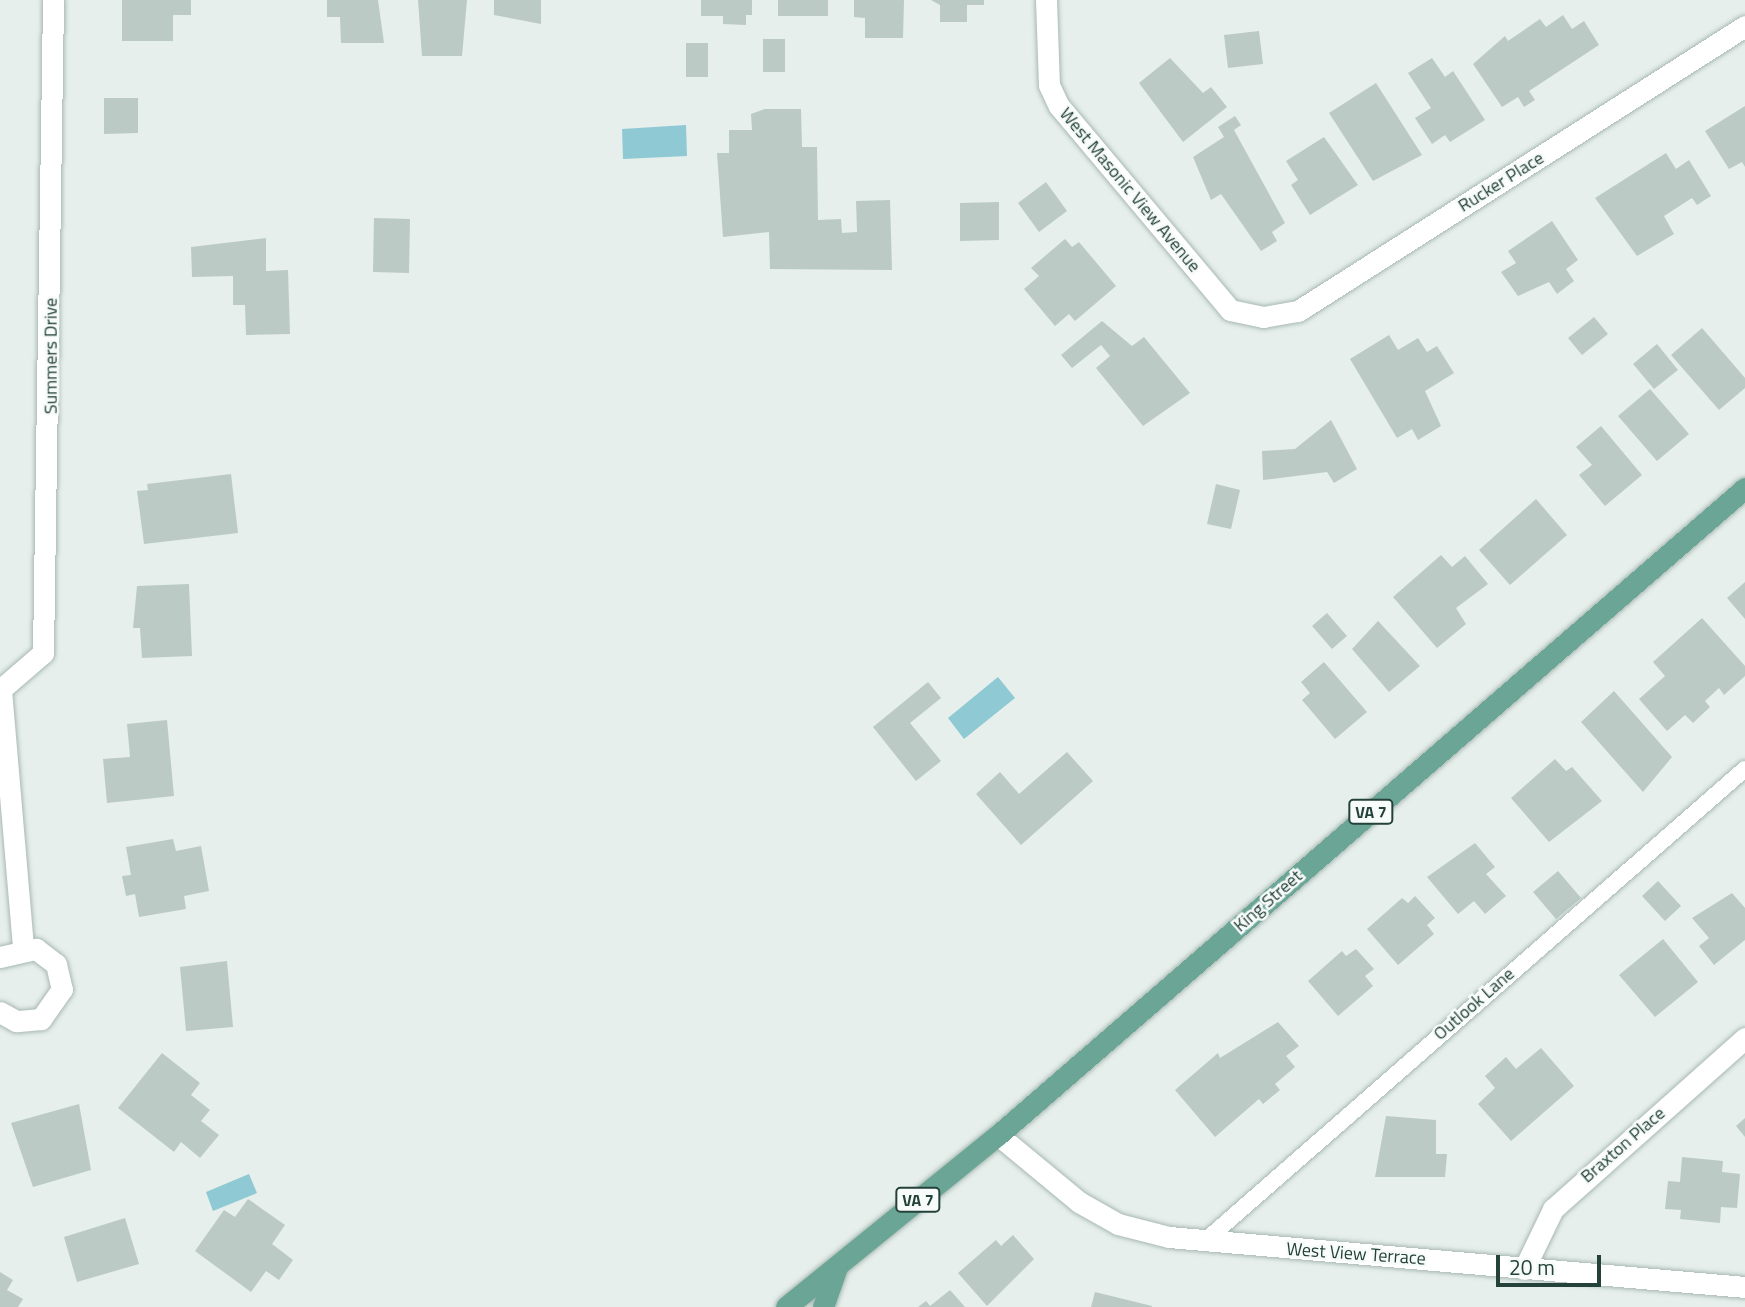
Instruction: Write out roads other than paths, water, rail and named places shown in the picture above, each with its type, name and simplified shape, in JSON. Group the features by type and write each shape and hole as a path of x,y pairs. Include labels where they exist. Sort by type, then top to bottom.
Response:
{"main road":[{"name":"King Street","path":"786,1307 998,1135 1745,488"},
{"path":"823,1307 838,1265"}],"street":[{"name":"Summers Drive","path":"1,690 44,653 53,0"},
{"name":"West Masonic View Avenue","path":"1046,0 1049,85 1059,106 1230,310 1250,316"},
{"name":"Rucker Place","path":"1250,316 1298,311 1745,26"},
{"path":"1,690 23,947"},
{"path":"0,957 23,947"},
{"path":"0,1012 28,1022 59,1001 56,964 23,947"},
{"name":"Braxton Place","path":"1524,1269 1553,1209 1745,1038"},
{"name":"West View Terrace","path":"998,1135 1079,1202 1118,1224 1205,1241 1745,1287"}],"lane":[{"name":"Outlook Lane","path":"1205,1241 1745,769"}],"water":[{"path":"686,125 687,156 623,159 622,129"},
{"path":"998,677 1015,698 964,739 948,718"},
{"path":"249,1174 257,1193 213,1211 206,1192"}]}
